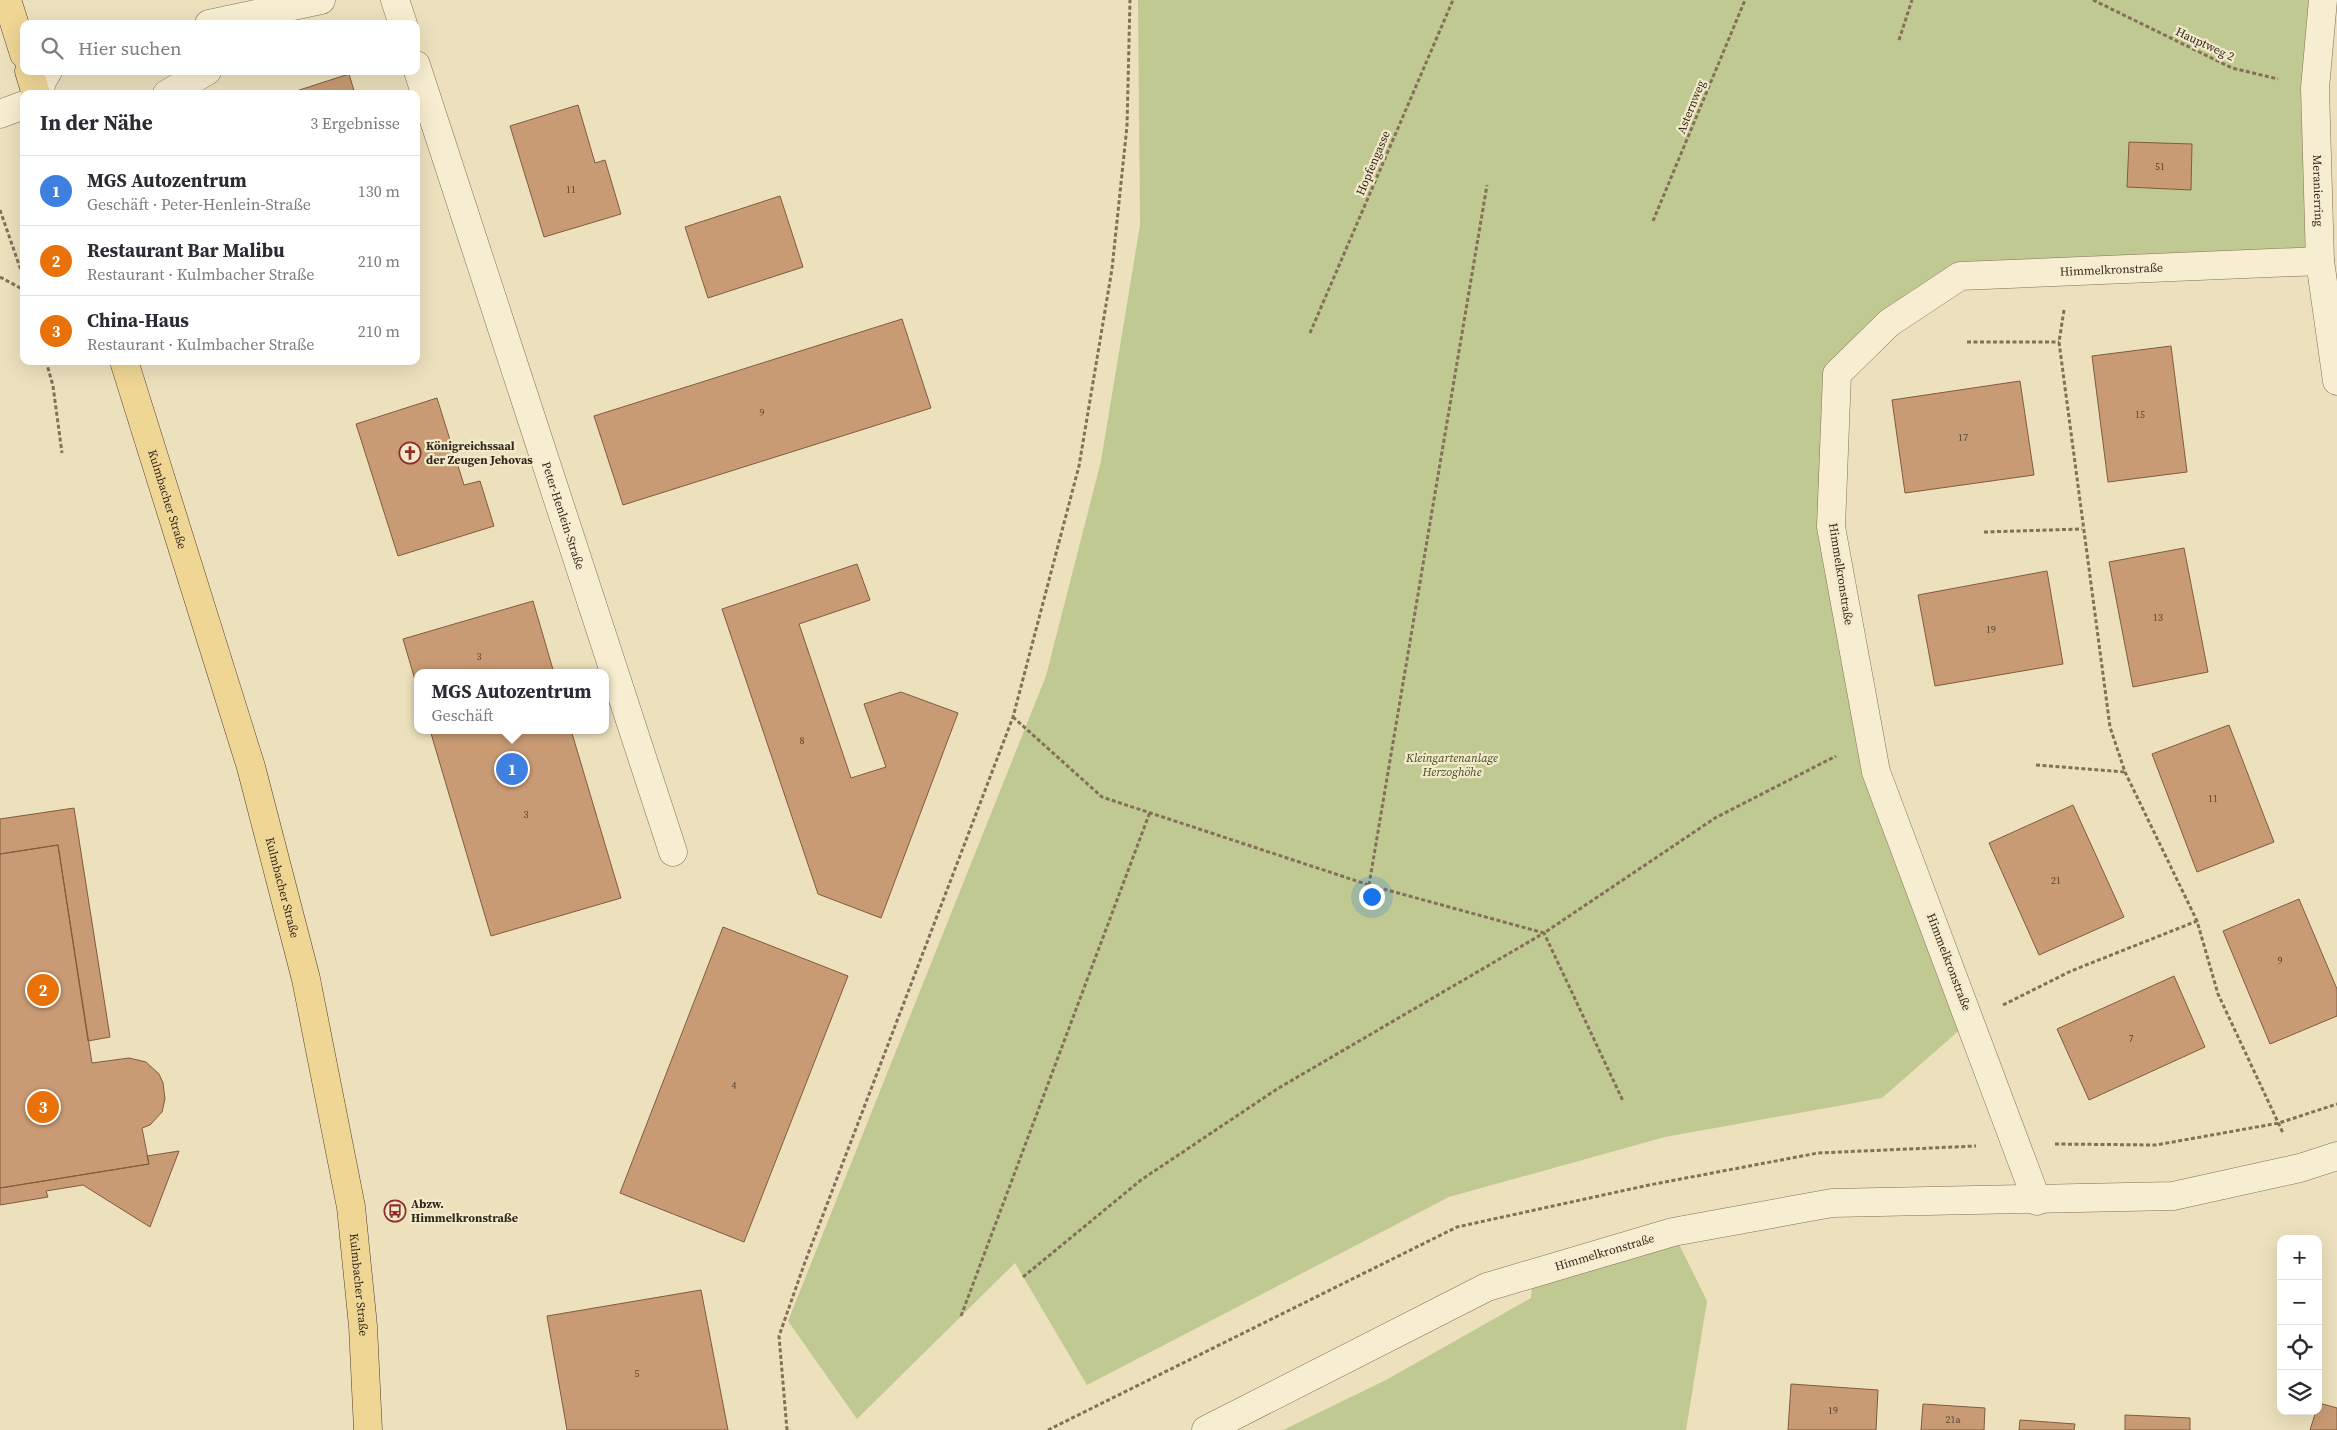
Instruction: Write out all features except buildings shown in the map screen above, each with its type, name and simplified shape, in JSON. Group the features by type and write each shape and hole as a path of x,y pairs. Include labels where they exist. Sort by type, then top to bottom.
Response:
{"main road":[{"path":"7,0 20,41"},
{"path":"31,75 36,90"},
{"name":"Kulmbacher Straße","path":"125,365 251,767 306,979 351,1207 362,1326 368,1430"}],"street":[{"path":"395,0 402,20"},
{"name":"Meranierring","path":"2323,0 2315,88 2320,261 2337,381"},
{"path":"228,20 319,1"},
{"path":"287,20 319,1"},
{"path":"39,90 46,75"},
{"name":"Peter-Henlein-Straße","path":"419,75 673,852"},
{"path":"176,90 194,81"},
{"path":"0,114 20,106"},
{"name":"Himmelkronstraße","path":"2037,1201 1971,1020 1876,772 1831,526 1837,374 1889,323 1960,276 2320,261"},
{"name":"Himmelkronstraße","path":"1206,1430 1487,1287 1672,1232 1832,1203 2037,1201 2173,1196 2300,1168 2337,1156"}],"path":[{"path":"786,1430 779,1336 805,1262 1013,717 1079,466 1112,269 1127,126 1130,0"},
{"name":"Hopfengasse","path":"1310,333 1452,0"},
{"name":"Asternweg","path":"1653,221 1744,0"},
{"path":"1899,40 1912,0"},
{"name":"Hauptweg 2","path":"2093,0 2232,68 2315,88"},
{"path":"1369,885 1487,185"},
{"path":"0,210 20,268"},
{"path":"2070,272 2059,342 2082,529 2110,728 2125,772 2197,921 2218,994 2300,1168"},
{"path":"0,277 20,288"},
{"path":"1967,342 2059,342"},
{"path":"47,365 53,386 62,452"},
{"path":"1984,532 2082,529"},
{"path":"1013,717 1102,797 1369,885 1544,933 1623,1101"},
{"path":"1023,1277 1141,1180 1277,1089 1544,933 1715,818 1869,738"},
{"path":"2036,765 2125,772"},
{"path":"962,1316 1150,812"},
{"path":"1971,1020 2071,971 2197,921"}],"green space":[{"name":"Kleingartenanlage Herzoghöhe","path":"1138,0 2323,0 2320,261 1960,276 1837,374 1831,527 1869,738 1971,1020 1882,1098 1665,1137 1449,1197 1087,1385 1015,1263 857,1419 788,1321 1046,676 1101,461 1140,225"},
{"path":"1673,1232 1707,1301 1686,1430 1283,1430 1386,1380 1531,1298 1533,1274"}],"place":[{"name":"Königreichssaal der Zeugen Jehovas","path":"410,453"},
{"name":"MGS Autozentrum","path":"512,769"},
{"name":"Restaurant Bar Malibu","path":"43,990"},
{"name":"China-Haus","path":"43,1107"},
{"name":"Abzw. Himmelkronstraße","path":"395,1211"}]}
